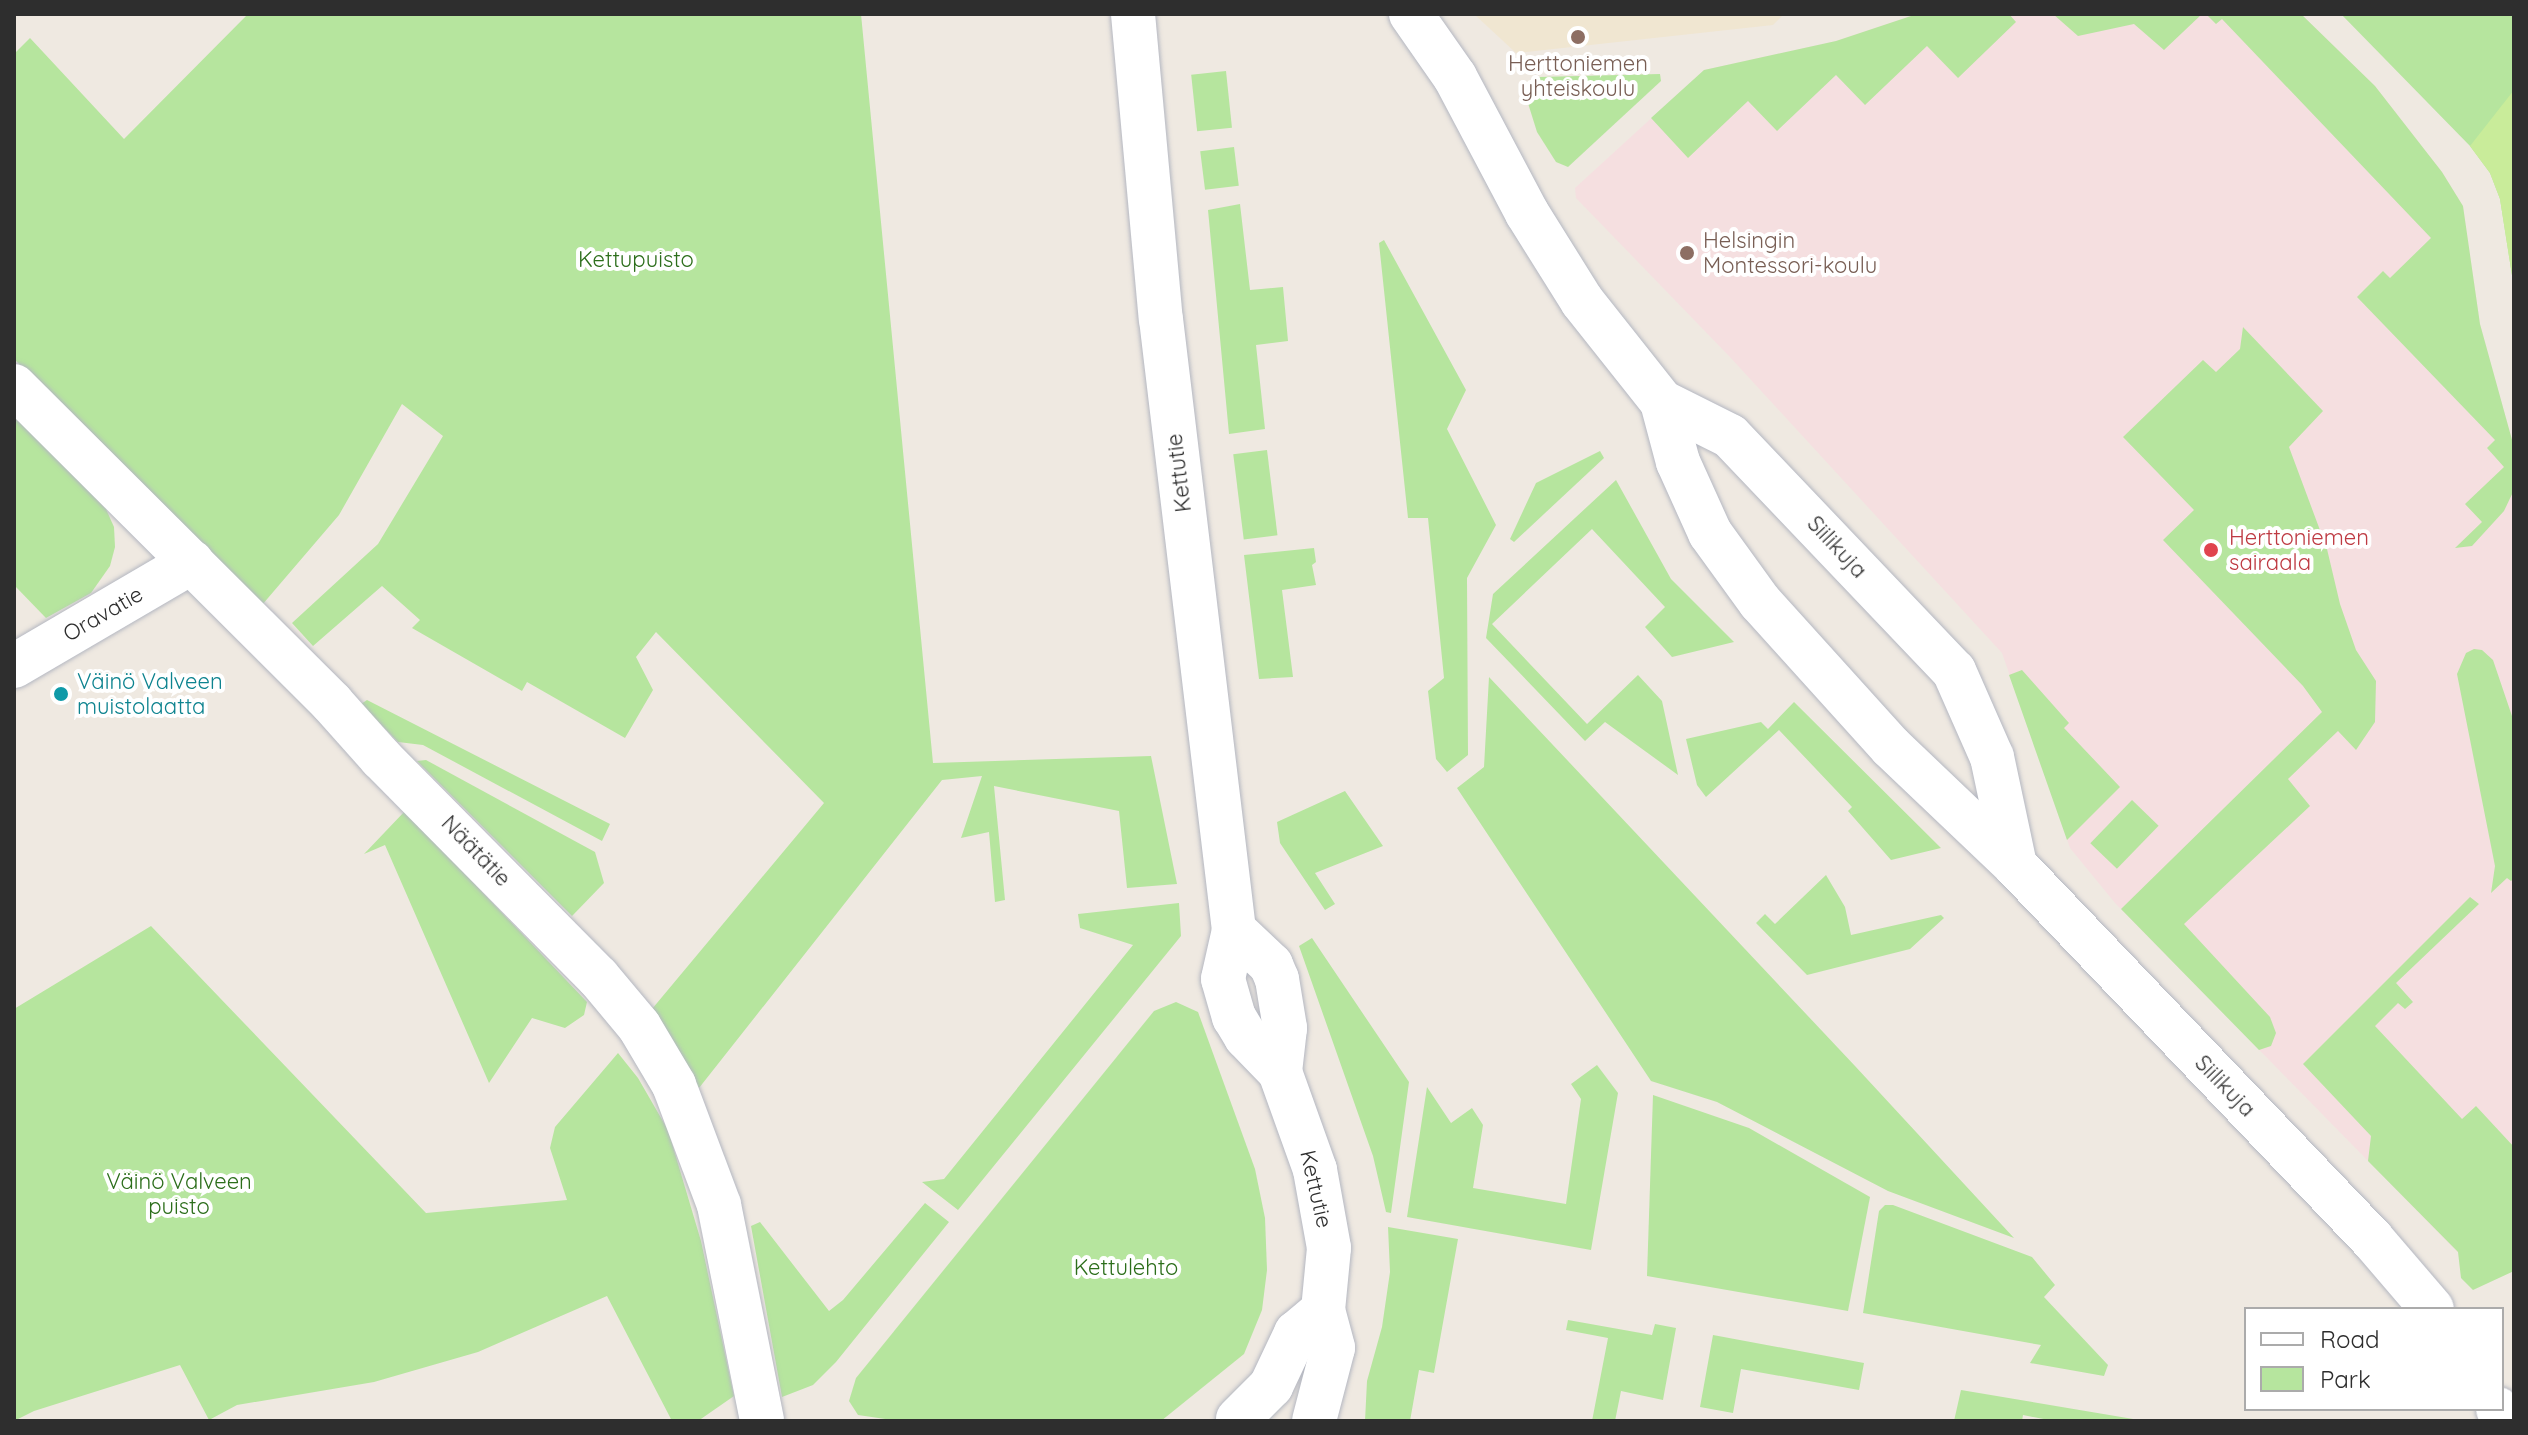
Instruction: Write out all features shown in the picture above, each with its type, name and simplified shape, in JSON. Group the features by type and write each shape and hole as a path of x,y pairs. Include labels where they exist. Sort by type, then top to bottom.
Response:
{"street":[{"name":"Kettutie","path":"1133,14 1161,319 1234,930 1223,979 1234,1017 1246,1037 1280,1072 1318,1186 1329,1248 1323,1310 1333,1348 1314,1421"},
{"name":"Siilikuja","path":"1411,14 1455,77 1527,213 1582,301 1662,402 1678,462 1710,533 1760,602 1891,747 2015,865 2372,1239 2430,1307"},
{"name":"Näätätie","path":"14,386 192,562 598,977 639,1026 674,1085 719,1205 762,1421"},
{"name":"Siilikuja","path":"1662,402 1730,436 1954,671 1992,757 2015,865"},
{"name":"Oravatie","path":"14,666 192,562"},
{"path":"1249,1420 1271,1386 1296,1333 1323,1310"}],"shaded area":[{"name":"Herttoniemen yhteiskoulu","path":"1474,14 1784,14 1773,25 1516,53"},
{"name":"Herttoniemen sairaala","path":"1917,14 2301,14 2375,86 2442,172 2463,206 2480,324 2514,447 2514,1247 2482,1277 2115,903 2070,848 2002,653 1729,356 1576,198 1575,188 1704,70 1836,41"}],"green space":[{"name":"Kettupuisto","path":"248,14 861,14 933,763 1151,756 1177,884 1127,888 1119,811 994,786 1005,900 995,902 989,832 961,838 982,776 942,780 699,1088 647,1015 824,803 656,632 636,657 653,690 625,738 527,682 522,691 412,628 420,620 382,586 313,646 292,623 378,544 443,436 402,404 339,515 262,605 14,359 14,54 30,38 124,139"},
{"path":"1917,14 2009,14 2016,22 1958,78 1927,46 1865,105 1836,75 1777,131 1748,101 1688,158 1651,118 1704,70 1836,41"},
{"path":"2053,14 2202,14 2164,50 2134,24 2078,36"},
{"path":"2206,14 2301,14 2375,86 2442,172 2463,206 2480,324 2514,447 2514,490 2504,511 2472,546 2455,548 2482,522 2465,504 2504,467 2487,448 2495,440 2357,297 2383,271 2390,278 2431,238 2222,19 2216,24"},
{"path":"2341,14 2514,14 2514,288 2500,199 2490,173 2470,146"},
{"path":"1226,71 1232,128 1197,131 1191,75"},
{"path":"1660,74 1661,81 1568,167 1556,162 1537,132 1522,84 1539,77"},
{"path":"2514,90 2514,288 2500,199 2490,173 2470,146"},
{"path":"1234,147 1239,186 1205,190 1200,151"},
{"path":"1240,204 1250,290 1283,287 1288,341 1256,345 1265,429 1229,434 1208,210"},
{"path":"1384,240 1466,390 1447,429 1496,525 1467,578 1468,755 1447,772 1436,759 1428,691 1444,678 1428,518 1408,518 1379,243"},
{"path":"2243,327 2323,411 2289,447 2327,549 2340,604 2356,650 2376,681 2375,722 2356,750 2338,731 2288,779 2310,806 2184,924 2270,1017 2276,1033 2271,1046 2259,1050 2121,909 2322,712 2303,686 2163,540 2194,510 2123,437 2203,360 2216,372 2240,349"},
{"path":"14,415 106,509 114,527 115,547 110,566 91,593 46,618 14,585"},
{"path":"1267,450 1277,535 1244,540 1233,454"},
{"path":"1600,451 1604,458 1514,542 1510,539 1536,483"},
{"path":"1616,480 1671,579 1734,642 1672,657 1645,627 1665,607 1592,529 1492,624 1587,724 1638,675 1662,701 1678,775 1605,722 1585,741 1486,638 1493,594"},
{"path":"1314,548 1316,562 1312,565 1316,585 1282,590 1293,677 1259,679 1244,555"},
{"path":"2474,649 2482,650 2493,660 2514,722 2514,878 2511,881 2507,878 2491,893 2495,866 2457,674 2466,653"},
{"path":"2022,670 2069,723 2064,728 2120,787 2067,840 2009,675"},
{"path":"1489,677 2014,1238 1888,1191 1717,1102 1651,1081 1457,788 1484,767"},
{"path":"367,700 610,824 602,841 423,745 398,742 361,704"},
{"path":"1794,702 1941,848 1891,860 1848,811 1852,807 1779,730 1706,797 1697,785 1686,739 1761,722 1768,729"},
{"path":"426,760 595,852 604,883 572,916 417,761"},
{"path":"1345,791 1383,846 1315,873 1335,904 1325,910 1280,843 1277,822"},
{"path":"2132,800 2159,826 2117,869 2090,843"},
{"path":"405,811 587,1002 584,1015 565,1028 532,1018 489,1083 385,845 364,854"},
{"path":"1826,875 1845,907 1851,935 1941,915 1944,918 1910,949 1807,975 1756,923 1765,914 1775,924"},
{"path":"2470,897 2479,904 2396,983 2413,1002 2405,1009 2398,1003 2375,1026 2462,1119 2476,1106 2514,1147 2514,1271 2473,1290 2461,1278 2458,1252 2368,1161 2371,1136 2303,1064"},
{"path":"1179,903 1181,936 958,1210 922,1182 944,1179 1133,945 1080,928 1078,914"},
{"name":"Väinö Valveen puisto","path":"151,926 426,1213 567,1200 550,1148 555,1127 618,1053 638,1078 668,1130 701,1241 734,1396 698,1421 672,1421 607,1296 478,1352 374,1382 237,1405 209,1420 180,1365 34,1411 14,1421 14,1009"},
{"path":"1312,938 1409,1082 1391,1213 1386,1212 1373,1156 1299,946"},
{"name":"Kettulehto","path":"1176,1002 1198,1012 1255,1169 1265,1218 1267,1270 1262,1310 1244,1354 1161,1421 899,1421 858,1415 849,1401 856,1378 1154,1011"},
{"path":"1597,1065 1618,1093 1591,1250 1407,1217 1427,1087 1451,1123 1472,1108 1483,1125 1473,1188 1566,1204 1581,1099 1571,1084"},
{"path":"1653,1095 1749,1128 1870,1197 1848,1311 1647,1276"},
{"path":"925,1203 949,1222 836,1362 813,1385 782,1397 751,1226 760,1222 829,1311 843,1300"},
{"path":"1885,1205 1893,1205 2032,1257 2055,1285 2044,1297 2108,1365 2104,1376 2030,1363 2041,1345 1863,1313 1879,1211"},
{"path":"1388,1227 1458,1239 1434,1373 1419,1370 1410,1421 1365,1421 1367,1381 1382,1327 1390,1272"},
{"path":"1568,1320 1652,1335 1655,1324 1676,1328 1663,1400 1621,1391 1615,1421 1592,1421 1608,1338 1566,1330"},
{"path":"1713,1335 1864,1363 1859,1390 1741,1369 1733,1413 1700,1407"},
{"path":"1961,1390 2145,1421 2054,1421 2023,1415 2022,1421 1954,1421"}],"place":[{"name":"Herttoniemen yhteiskoulu","path":"1578,37"},
{"name":"Helsingin Montessori-koulu","path":"1687,253"},
{"name":"Herttoniemen sairaala","path":"2211,550"},
{"name":"Väinö Valveen muistolaatta","path":"61,694"}]}
